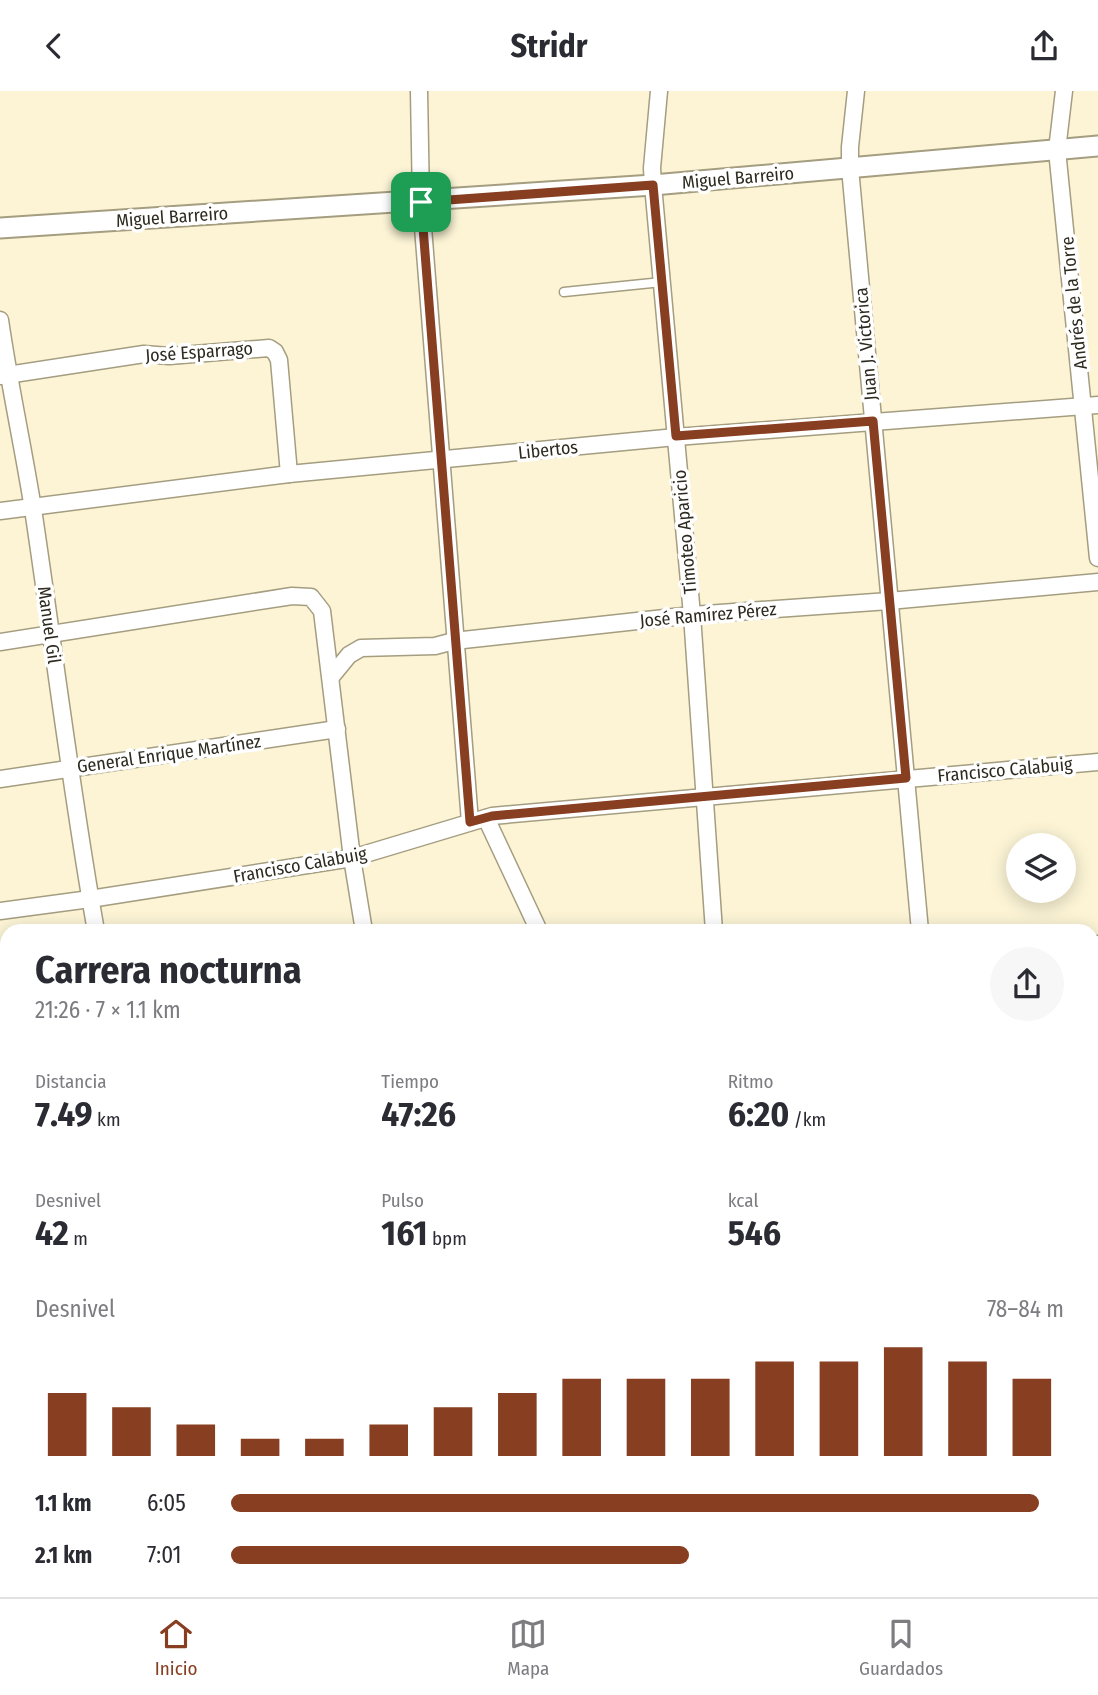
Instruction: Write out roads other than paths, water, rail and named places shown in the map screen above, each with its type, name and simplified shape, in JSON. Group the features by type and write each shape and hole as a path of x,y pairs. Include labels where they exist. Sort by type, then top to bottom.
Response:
{"street":[{"path":"419,91 421,202 454,641 477,820 536,924"},
{"name":"Timoteo Aparicio","path":"659,91 653,185 692,615 713,924"},
{"name":"Juan J. Victorica","path":"856,91 850,168 919,924"},
{"name":"Andrés de la Torre","path":"1064,91 1057,150 1091,406 1098,558"},
{"name":"Miguel Barreiro","path":"0,228 653,185 1098,146"},
{"name":"Manuel Gil","path":"0,320 4,375 32,506 69,769 95,924"},
{"name":"José Esparrago","path":"4,375 144,354 169,356 269,348 279,360 289,474"},
{"name":"Libertos","path":"0,511 289,474 676,436 1091,406"},
{"name":"José Ramírez Pérez","path":"331,677 349,655 361,648 435,646 454,641 692,615 1098,582"},
{"path":"0,642 292,596 311,597 322,611 352,859 363,924"},
{"name":"General Enrique Martínez","path":"0,779 337,729"},
{"name":"Francisco Calabuig","path":"0,911 352,859 477,820 1098,762"}],"lane":[{"path":"564,292 662,282"}]}
